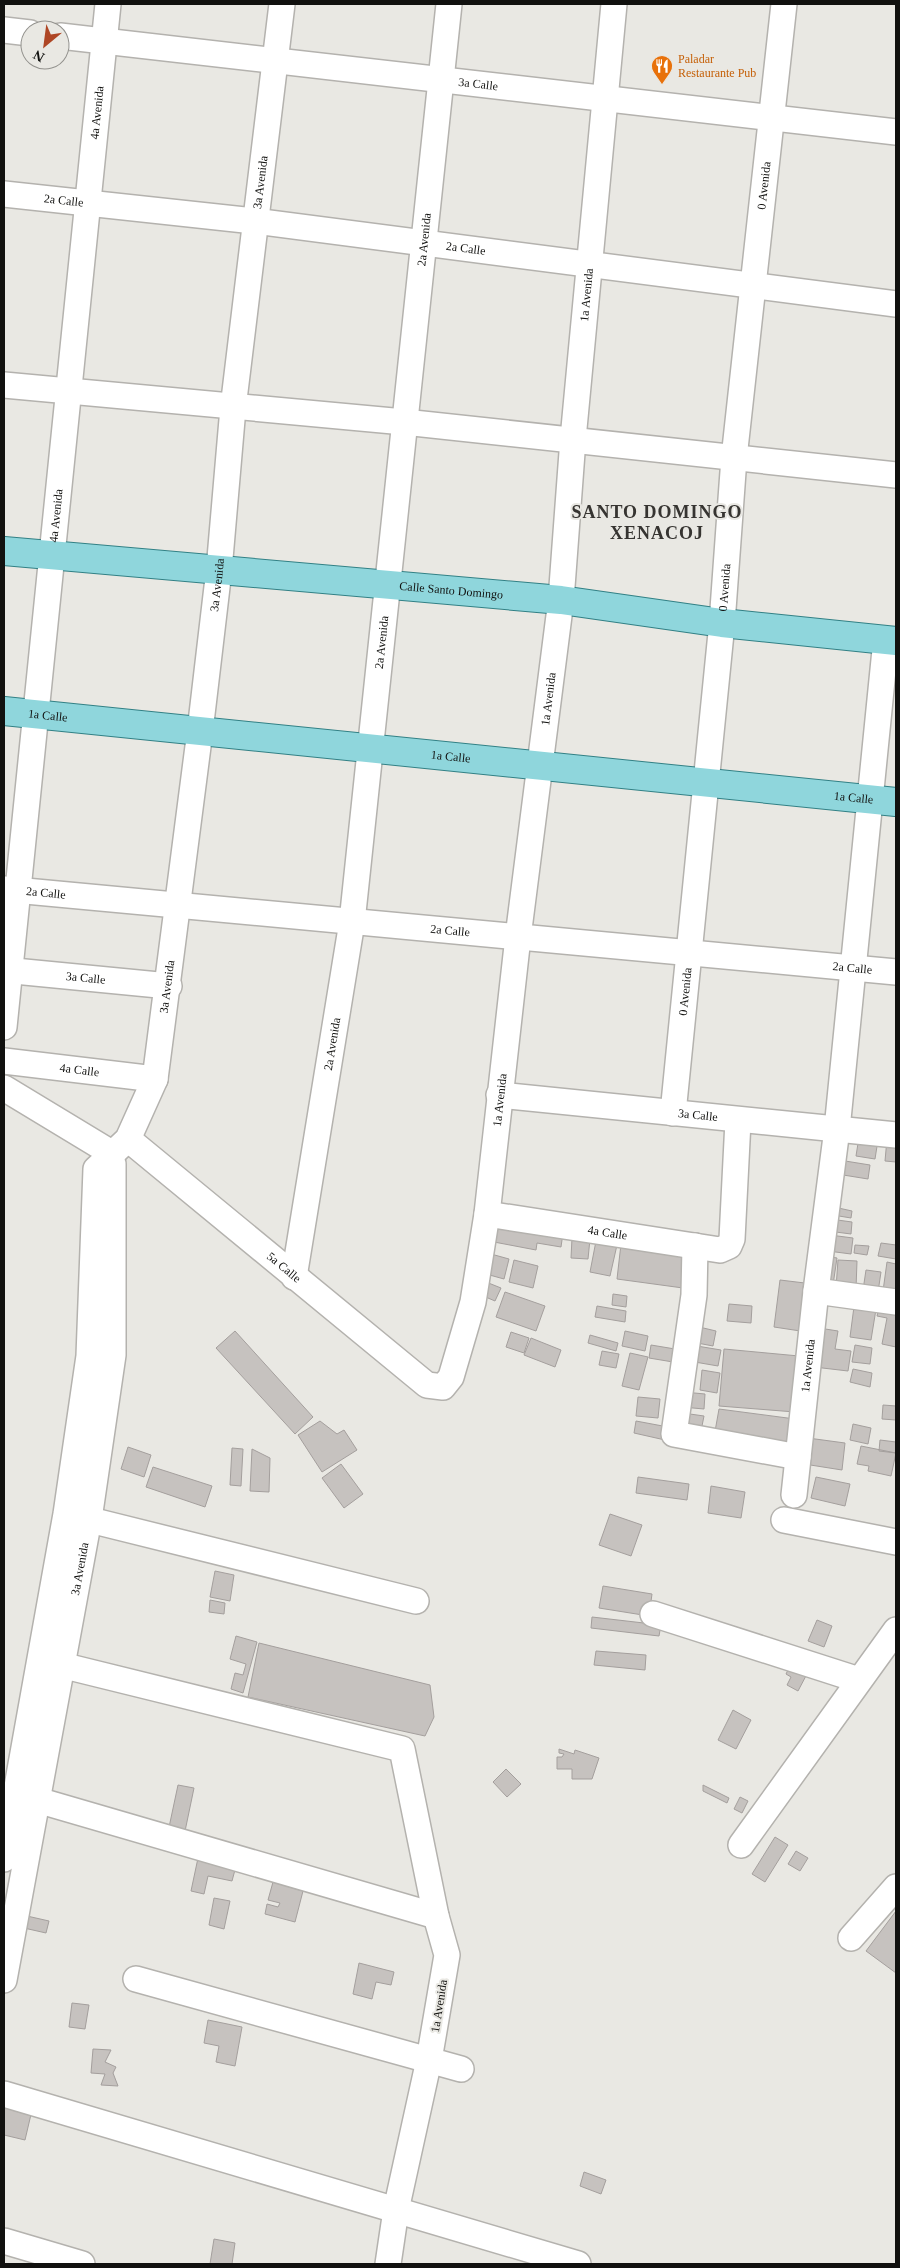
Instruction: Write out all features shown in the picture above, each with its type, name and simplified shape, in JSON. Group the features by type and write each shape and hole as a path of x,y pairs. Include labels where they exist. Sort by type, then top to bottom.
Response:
{"main road":[{"name":"Calle Santo Domingo","path":"4,550 561,600 722,622 891,641"},
{"name":"1a Calle","path":"4,711 883,800"}],"street":[{"name":"4a Avenida","path":"4,1027 10,890 35,714 108,4"},
{"name":"3a Avenida","path":"4,1980 25,1797 13,1758 78,1517 113,1355 121,1146 155,1079 169,986 218,570 233,408 254,221 282,4"},
{"name":"2a Avenida","path":"294,1277 352,922 404,422 426,243 450,4"},
{"name":"1a Avenida","path":"444,1387 451,1377 473,1302 486,1214 518,937 561,600 573,439 607,99 614,4"},
{"name":"0 Avenida","path":"673,1113 722,622 734,458 752,284 773,118 784,4"},
{"path":"4,30 20,32"},
{"name":"3a Calle","path":"70,37 896,132"},
{"name":"2a Calle","path":"4,194 254,221 590,266 752,284 896,304"},
{"path":"4,385 573,439 896,475"},
{"name":"1a Avenida","path":"794,1495 816,1291 837,1129 852,968 883,800 891,641"},
{"name":"2a Calle","path":"10,890 896,972"},
{"name":"3a Calle","path":"6,970 169,986"},
{"name":"4a Calle","path":"4,1061 155,1079"},
{"name":"5a Calle","path":"4,1088 121,1146 294,1277 428,1385 444,1387"},
{"name":"3a Calle","path":"499,1095 738,1121 896,1135"},
{"name":"4a Calle","path":"486,1214 720,1250 729,1246 738,1121"},
{"path":"695,1246 694,1295 674,1434 798,1457"},
{"path":"816,1291 896,1302"},
{"name":"3a Avenida","path":"4,1859 25,1797 61,1665 78,1517"},
{"path":"78,1517 416,1601"},
{"path":"784,1520 896,1542"},
{"path":"653,1614 859,1680"},
{"path":"741,1845 896,1630"},
{"name":"1a Avenida","path":"61,1665 402,1749 436,1916 447,1955 430,2060 396,2210 388,2264"},
{"path":"25,1797 436,1916"},
{"path":"851,1938 896,1887"},
{"path":"136,1979 461,2069"},
{"path":"4,2094 578,2264"},
{"path":"4,2241 82,2264"}],"building":[{"path":"859,1137 878,1140 875,1159 856,1156"},
{"path":"887,1139 896,1140 896,1162 885,1161"},
{"path":"839,1160 870,1165 868,1179 837,1174"},
{"path":"834,1207 852,1211 851,1218 833,1215"},
{"path":"830,1219 852,1222 851,1234 828,1231"},
{"path":"498,1221 563,1233 561,1247 537,1243 536,1250 494,1242"},
{"path":"830,1235 853,1238 851,1254 828,1251"},
{"path":"572,1238 590,1239 588,1259 571,1258"},
{"path":"596,1241 617,1245 610,1276 590,1272"},
{"path":"881,1243 896,1245 896,1259 878,1256"},
{"path":"621,1244 687,1253 683,1288 617,1279"},
{"path":"855,1245 869,1246 867,1255 854,1253"},
{"path":"491,1254 509,1259 504,1279 486,1274"},
{"path":"825,1256 837,1258 833,1285 822,1283"},
{"path":"514,1260 538,1266 533,1288 509,1282"},
{"path":"838,1260 857,1261 856,1289 836,1288"},
{"path":"887,1262 896,1264 896,1293 883,1291"},
{"path":"866,1270 881,1272 878,1292 863,1290"},
{"path":"780,1280 813,1284 807,1332 774,1327"},
{"path":"486,1282 501,1288 495,1301 481,1295"},
{"path":"505,1292 545,1306 536,1331 496,1317"},
{"path":"613,1294 627,1296 626,1307 612,1305"},
{"path":"855,1299 877,1303 871,1340 850,1337"},
{"path":"729,1304 752,1306 751,1323 727,1321"},
{"path":"880,1304 896,1307 896,1347 882,1344 887,1318 877,1316"},
{"path":"597,1306 626,1311 625,1322 595,1317"},
{"path":"695,1326 716,1331 713,1346 692,1342"},
{"path":"819,1328 838,1331 835,1349 851,1351 848,1371 814,1367"},
{"path":"235,1331 313,1417 295,1434 216,1348"},
{"path":"625,1331 648,1336 645,1351 622,1346"},
{"path":"511,1332 529,1338 524,1353 506,1347"},
{"path":"590,1335 618,1343 616,1351 588,1343"},
{"path":"531,1338 561,1350 555,1367 524,1355"},
{"path":"651,1345 675,1349 673,1362 649,1358"},
{"path":"691,1345 721,1350 718,1366 689,1361"},
{"path":"855,1345 872,1348 870,1364 852,1362"},
{"path":"724,1349 799,1356 795,1412 719,1406"},
{"path":"602,1351 619,1354 616,1368 599,1365"},
{"path":"630,1353 648,1357 639,1390 622,1386"},
{"path":"853,1369 872,1373 870,1387 850,1382"},
{"path":"702,1370 720,1373 717,1393 700,1390"},
{"path":"684,1392 705,1394 704,1409 682,1407"},
{"path":"638,1397 660,1399 658,1418 636,1416"},
{"path":"883,1405 896,1406 896,1420 882,1419"},
{"path":"719,1409 795,1419 791,1450 714,1437"},
{"path":"683,1413 704,1416 701,1431 680,1428"},
{"path":"320,1421 337,1434 344,1430 357,1450 322,1472 298,1435"},
{"path":"636,1421 668,1427 665,1440 634,1433"},
{"path":"853,1424 871,1428 868,1444 850,1440"},
{"path":"808,1438 845,1443 842,1470 804,1464"},
{"path":"880,1440 896,1442 896,1453 879,1451"},
{"path":"861,1446 896,1453 891,1476 868,1471 869,1466 857,1464"},
{"path":"128,1447 151,1455 144,1477 121,1469"},
{"path":"232,1448 243,1449 241,1486 230,1485"},
{"path":"252,1449 270,1458 269,1492 250,1491"},
{"path":"341,1464 363,1494 344,1508 322,1478"},
{"path":"153,1467 212,1486 205,1507 146,1487"},
{"path":"638,1477 689,1484 687,1500 636,1493"},
{"path":"816,1477 850,1484 845,1506 811,1498"},
{"path":"711,1486 745,1492 741,1518 708,1513"},
{"path":"610,1514 642,1525 631,1556 599,1545"},
{"path":"215,1571 234,1575 230,1601 210,1597"},
{"path":"603,1586 652,1594 649,1616 599,1608"},
{"path":"210,1600 225,1603 224,1614 209,1612"},
{"path":"592,1617 661,1625 659,1636 591,1628"},
{"path":"817,1620 832,1626 824,1647 808,1641"},
{"path":"236,1636 257,1642 243,1693 231,1689 235,1673 243,1675 246,1664 230,1659"},
{"path":"259,1643 430,1685 434,1717 425,1736 248,1697"},
{"path":"596,1651 646,1655 645,1670 594,1665"},
{"path":"791,1664 808,1672 798,1691 787,1685 791,1677 786,1674"},
{"path":"733,1710 751,1720 736,1749 718,1740"},
{"path":"559,1749 574,1754 575,1750 599,1758 592,1779 572,1779 572,1769 557,1769 557,1757 562,1757 564,1754 559,1753"},
{"path":"506,1769 521,1784 507,1797 493,1782"},
{"path":"178,1785 194,1788 184,1836 168,1832"},
{"path":"703,1785 729,1798 727,1803 703,1791"},
{"path":"740,1797 748,1801 742,1813 734,1809"},
{"path":"775,1837 788,1845 765,1882 752,1874"},
{"path":"796,1851 808,1858 800,1871 788,1864"},
{"path":"198,1858 236,1866 232,1881 208,1876 204,1894 191,1891"},
{"path":"273,1882 303,1891 295,1922 265,1914 267,1904 278,1907 280,1903 268,1900"},
{"path":"214,1898 230,1901 224,1929 209,1925"},
{"path":"896,1911 896,1973 866,1951"},
{"path":"27,1916 49,1921 46,1933 24,1928"},
{"path":"359,1963 394,1972 391,1985 376,1982 372,1999 353,1994"},
{"path":"72,2003 89,2005 85,2029 69,2027"},
{"path":"208,2020 242,2027 235,2066 216,2062 219,2046 204,2043"},
{"path":"93,2049 111,2050 105,2062 116,2067 113,2073 118,2086 101,2085 105,2074 91,2073"},
{"path":"4,2104 32,2110 25,2140 4,2135"},
{"path":"584,2172 606,2180 601,2194 580,2186"},
{"path":"214,2239 235,2243 232,2264 210,2264"}],"place":[{"name":"Paladar Restaurante Pub","path":"662,85"}],"district":[{"name":"SANTO DOMINGO XENACOJ","path":"657,522"}]}
